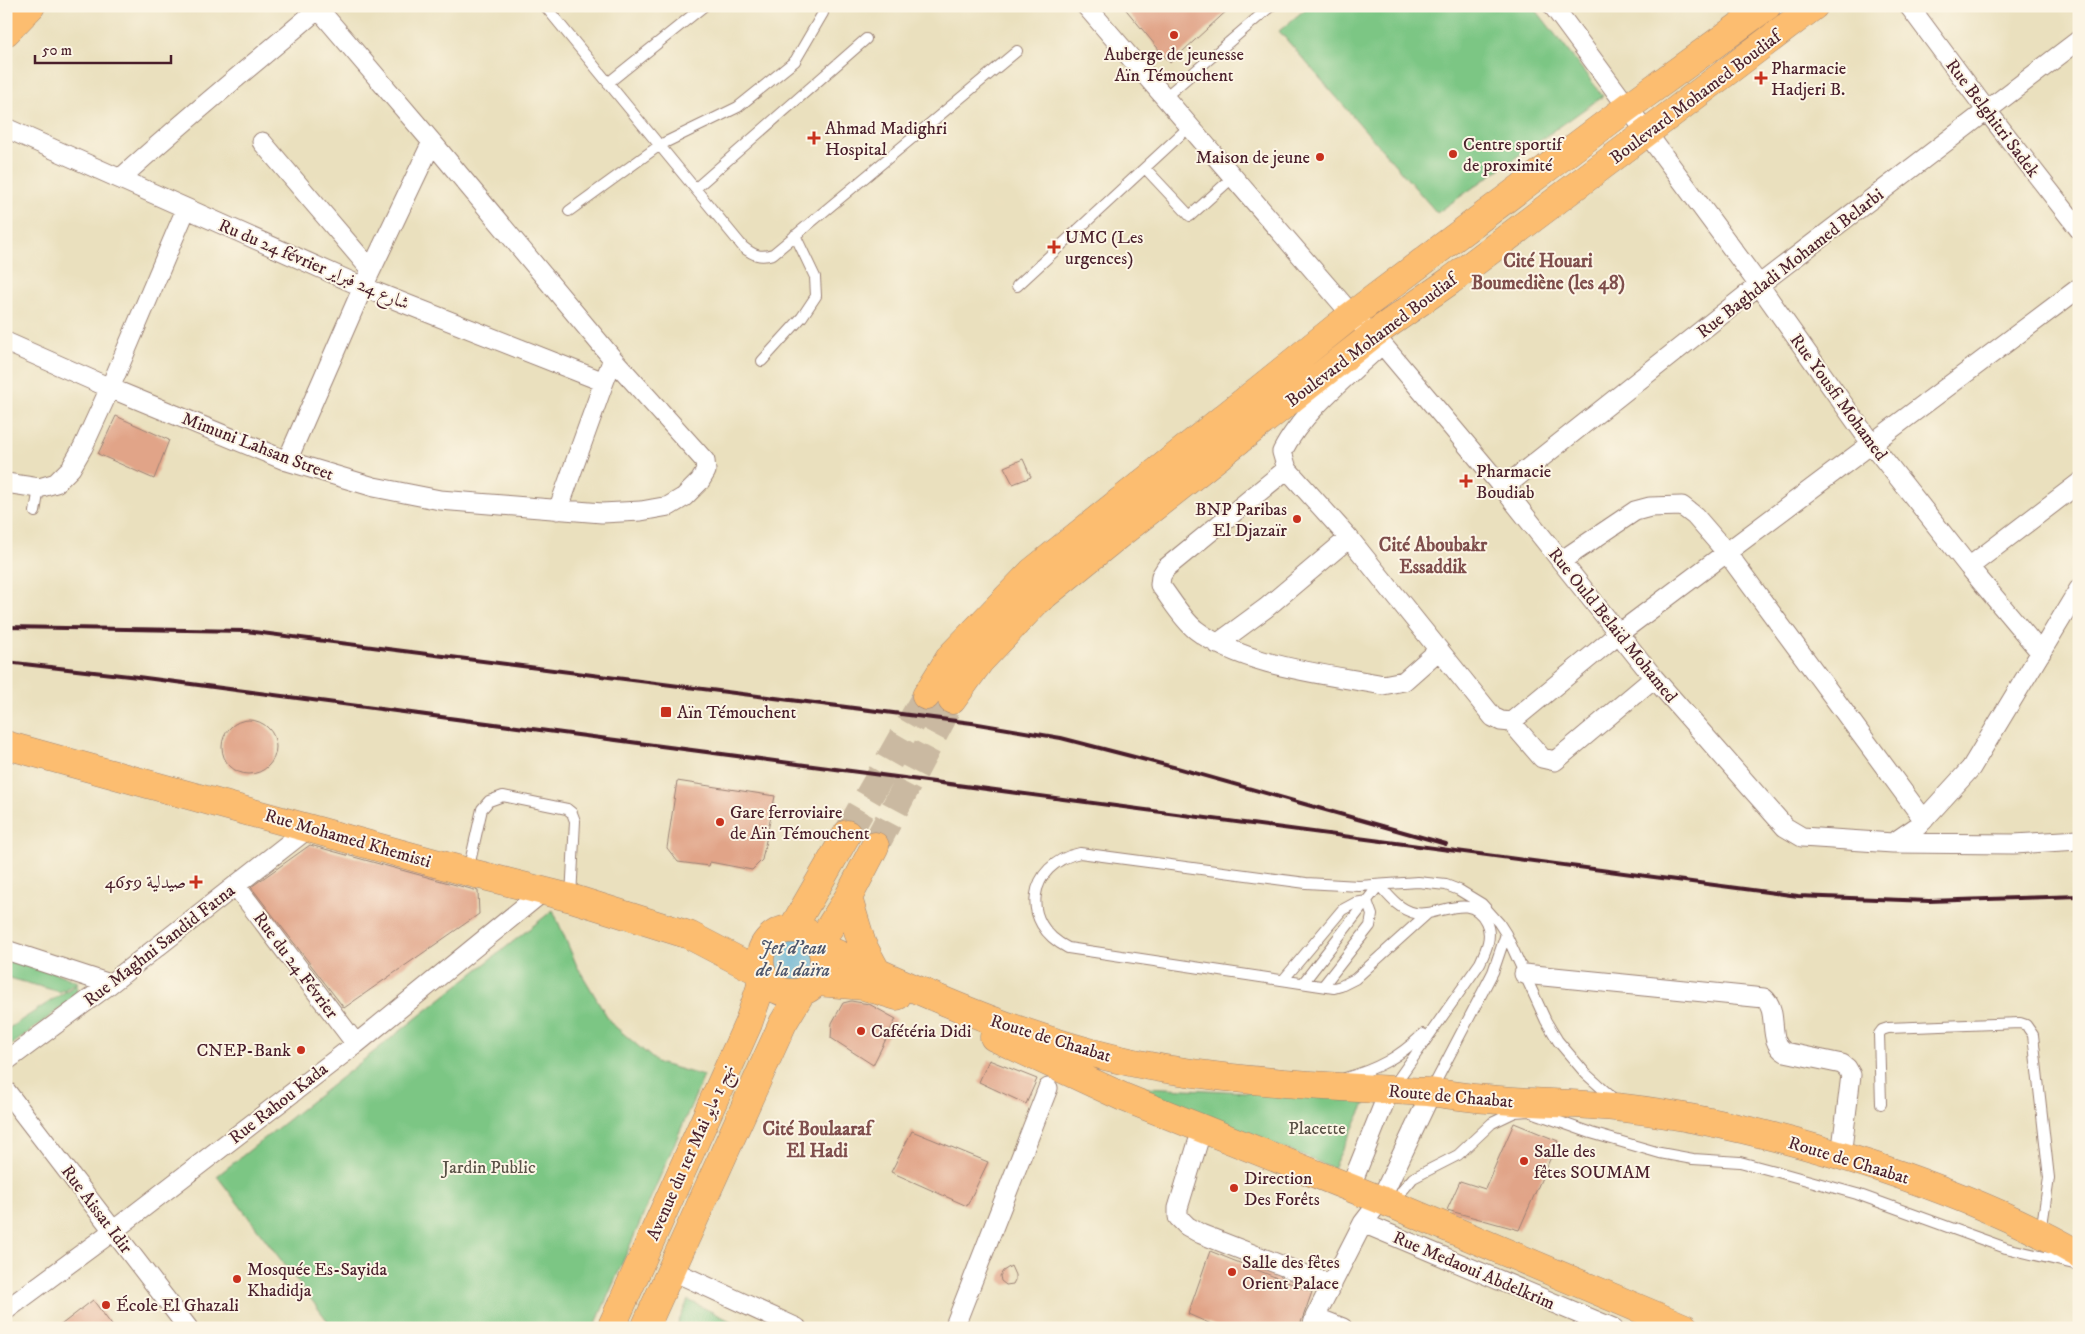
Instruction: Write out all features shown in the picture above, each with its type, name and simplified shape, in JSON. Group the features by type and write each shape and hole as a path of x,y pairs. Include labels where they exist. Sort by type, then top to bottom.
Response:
{"main road":[{"path":"6,32 31,6"},
{"name":"Boulevard Mohamed Boudiaf","path":"926,696 951,656 1032,572 1352,315 1767,6"},
{"name":"Boulevard Mohamed Boudiaf","path":"952,700 980,661 1035,603 1111,541 1378,339 1450,281 1814,6"},
{"name":"Rue Mohamed Khemisti","path":"6,745 310,827 468,872 545,890 689,935 728,940 780,934"},
{"path":"780,934 808,933 820,945 824,964 809,987 782,993 774,988 762,974 760,955 780,934 847,834"},
{"path":"820,945 848,898 875,846"},
{"path":"848,898 859,937 877,972"},
{"name":"Rue Mohamed Khemisti","path":"689,935 762,974"},
{"name":"Route de Chaabat","path":"820,945 877,972 996,1022 1103,1056 1164,1069 1232,1078 1319,1086 1430,1093 1495,1112 1624,1108 1715,1123 1808,1145 1908,1178 1990,1209 2041,1233 2077,1255"},
{"name":"Avenue du 1er Mai نهج 1 مايو","path":"611,1328 748,1024 760,989 762,974"},
{"name":"Route de Chaabat","path":"809,987 864,986 888,993 992,1036 1122,1097 1388,1203 1685,1328"},
{"name":"Avenue du 1er Mai نهج 1 مايو","path":"645,1328 783,1023 809,987"}],"street":[{"path":"1086,6 1232,178 1352,315"},
{"path":"1553,6 1628,108"},
{"name":"Rue Belghitri Sadek","path":"1909,6 1987,112 2079,229"},
{"path":"121,178 168,135 238,78 317,8 432,142 613,359 558,510"},
{"name":"Rue Baghdadi Mohamed Belarbi","path":"1503,488 1759,285 2079,40"},
{"name":"Rue Yousfi Mohamed","path":"1628,108 1759,285 1871,443 1969,567 2041,653"},
{"name":"Ru du 24 février شارع 24 فبراير","path":"6,128 363,287 604,382"},
{"path":"262,142 371,270"},
{"path":"287,461 363,287 432,142"},
{"path":"6,484 39,488 56,483 71,468 83,447 110,388 186,209"},
{"path":"1378,339 1288,440 1282,452 1287,469 1349,538 1493,717 1501,721 1512,722 1618,634 2079,288"},
{"name":"Rue Ould Belaïd Mohamed","path":"1352,315 1378,339 1503,488 1654,678 1785,827 1802,838 2014,844 2079,840"},
{"name":"Mimuni Lahsan Street","path":"6,342 110,388 287,461 374,487 440,500 602,513 640,512 669,506 684,497 700,481 706,471 705,461 613,359"},
{"path":"1287,469 1166,568 1161,576 1160,585 1194,629 1218,644 1250,658 1383,685 1404,681 1439,650"},
{"path":"1969,567 2079,484"},
{"path":"1561,561 1634,511 1650,507 1682,506 1695,516 1727,553 1924,820"},
{"path":"1218,644 1266,608 1349,538"},
{"path":"1893,842 1918,826 1971,768 2079,589"},
{"path":"1512,722 1542,758 1555,761 1654,678"},
{"name":"Rue Maghni Sandid Fatna","path":"6,1060 110,984 310,827"},
{"name":"Rue du 24 Février","path":"236,886 356,1044"},
{"name":"Rue Rahou Kada","path":"6,1310 113,1231 356,1044 545,890"},
{"path":"6,950 110,984"},
{"path":"1524,974 1764,998 1769,1002 1771,1008 1775,1042 1779,1048 1785,1052 1842,1064 1851,1075 1841,1156"},
{"path":"954,1328 1048,1088"},
{"name":"Rue Aissat Idir","path":"6,1091 188,1328"},
{"path":"1350,1188 1390,1091"},
{"path":"1343,1328 1314,1322 1363,1223 1388,1203 1430,1093"},
{"path":"1202,1129 1178,1208 1178,1217 1186,1226 1201,1234 1332,1285"},
{"name":"Rue Medaoui Abdelkrim","path":"1363,1223 1613,1328"},
{"path":"671,1270 797,1328"}],"lane":[{"path":"608,84 704,6"},
{"path":"1164,98 1271,6"},
{"path":"546,7 743,247 753,255 765,257 773,254 1017,51"},
{"path":"569,211 660,145 738,107 795,61 823,13"},
{"path":"696,188 866,39"},
{"path":"1017,286 1189,127"},
{"path":"1145,168 1190,216 1232,178"},
{"path":"762,361 802,317 816,296 815,277 795,235"},
{"path":"35,512 39,488"},
{"path":"468,872 482,809 488,801 502,796 562,807 572,813 575,821 571,898"},
{"path":"1427,914 1355,979 1341,986 1323,986 1068,948 1057,943 1041,926 1035,903 1040,879 1048,869 1068,855 1080,853 1333,886 1418,882 1459,890 1492,914 1506,934 1546,1021 1558,1041 1586,1074 1624,1108"},
{"path":"1303,983 1378,884"},
{"path":"1378,884 1402,908 1417,914 1427,914 1444,908 1466,906 1480,914 1489,932 1486,951 1480,963 1390,1091"},
{"path":"1284,979 1342,910 1355,903 1367,901"},
{"path":"1323,986 1370,926 1372,914 1367,901"},
{"path":"1430,1093 1493,972 1506,934"},
{"path":"1319,1086 1359,1074 1394,1059 1440,1018"},
{"path":"1881,1104 1878,1034 1882,1030 1888,1028 2011,1023 2026,1025 2033,1035 2048,1178 2041,1233"},
{"path":"1388,1203 1413,1178 1458,1155 1495,1112 1529,1111 1591,1133 1660,1153 1693,1159 1740,1162 1857,1194 2006,1248 2077,1255"}],"green space":[{"name":"Centre sportif de proximité","path":"1309,6 1533,6 1603,96 1437,213 1279,31"},
{"name":"Jardin Public","path":"553,910 577,966 611,1023 658,1063 704,1076 594,1328 333,1328 217,1176"},
{"path":"6,953 78,982 60,992 6,977"},
{"path":"77,984 77,996 6,1049 6,1030"},
{"name":"Placette","path":"1126,1086 1368,1098 1333,1168"},
{"path":"688,1300 745,1328 676,1328"}],"water":[{"name":"Jet d'eau de la daïra","path":"788,934 798,934 810,941 817,953 817,963 810,975 798,982 788,982 780,978 773,971 769,963 769,953 773,945 780,938"}],"building":[{"name":"Auberge de jeunesse Aïn Témouchent","path":"1123,6 1232,6 1170,63"},
{"path":"116,416 169,440 154,479 98,454"},
{"path":"1023,459 1031,477 1013,484 1004,467"},
{"path":"244,720 254,720 264,724 272,732 276,747 272,762 264,770 254,774 244,774 234,770 226,762 222,752 222,742 226,732 234,724"},
{"name":"Gare ferroviaire de Aïn Témouchent","path":"677,781 775,796 762,860 752,870 710,862 709,866 678,862 667,848"},
{"path":"310,845 478,891 479,914 344,1008 251,887"},
{"name":"Cafétéria Didi","path":"851,1001 869,1004 896,1019 873,1065 831,1038 832,1023 843,1003"},
{"path":"989,1060 1037,1079 1026,1104 979,1082"},
{"name":"Salle des fêtes SOUMAM","path":"1514,1123 1558,1141 1519,1230 1447,1210 1460,1181 1485,1189"},
{"path":"912,1131 988,1162 967,1206 891,1172"},
{"name":"Salle des fêtes Orient Palace","path":"1210,1251 1312,1292 1299,1328 1220,1328 1188,1314"},
{"path":"1011,1266 1015,1280 1013,1284 1006,1285 1001,1281 1000,1276 1003,1271"},
{"path":"93,1300 114,1328 57,1328"}],"tunnel":[{"path":"847,834 926,696"},
{"path":"875,846 952,700"}],"railway":[{"path":"6,627 246,631 972,723 1061,738 1177,768 1446,844"},
{"path":"6,662 138,677 1798,896 1929,901 2079,896"}],"place":[{"name":"Auberge de jeunesse Aïn Témouchent","path":"1174,35"},
{"name":"Pharmacie Hadjeri B.","path":"1761,78"},
{"name":"Ahmad Madighri Hospital","path":"814,138"},
{"name":"Centre sportif de proximité","path":"1453,154"},
{"name":"Maison de jeune","path":"1320,157"},
{"name":"UMC (Les urgences)","path":"1054,247"},
{"name":"Pharmacie Boudiab","path":"1466,481"},
{"name":"BNP Paribas El Djazaïr","path":"1297,519"},
{"name":"Aïn Témouchent","path":"666,712"},
{"name":"Gare ferroviaire de Aïn Témouchent","path":"720,822"},
{"name":"صيدلية 4659","path":"196,882"},
{"name":"Cafétéria Didi","path":"861,1031"},
{"name":"CNEP-Bank","path":"301,1050"},
{"name":"Salle des fêtes SOUMAM","path":"1524,1161"},
{"name":"Direction Des Forêts","path":"1234,1188"},
{"name":"Salle des fêtes Orient Palace","path":"1232,1272"},
{"name":"Mosquée Es-Sayida Khadidja","path":"237,1279"},
{"name":"École El Ghazali","path":"106,1305"}],"district":[{"name":"Cité Houari Boumediène (les 48)","path":"1548,271"},
{"name":"Cité Aboubakr Essaddik","path":"1433,555"},
{"name":"Cité Boulaaraf El Hadi","path":"817,1139"}]}
